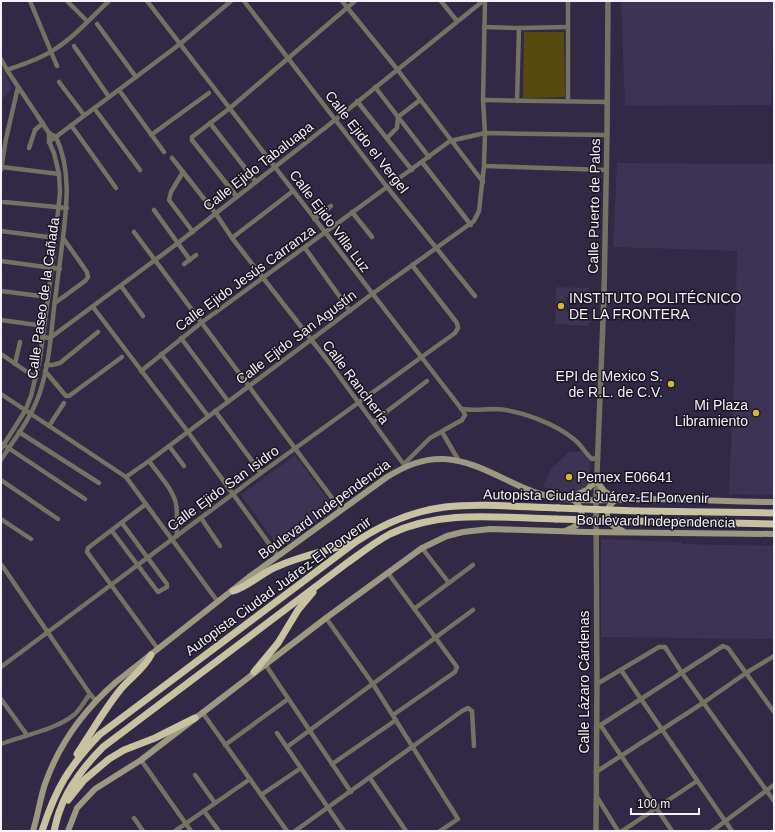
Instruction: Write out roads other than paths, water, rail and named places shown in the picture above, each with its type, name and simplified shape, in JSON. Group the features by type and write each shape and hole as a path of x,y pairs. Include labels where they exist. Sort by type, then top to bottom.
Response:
{"highway":[{"name":"Autopista Ciudad Juárez-El Porvenir","path":"42,831 53,799 60,785 71,768 90,745 107,729 356,541 387,524 408,516 435,509 474,506 774,513"},
{"path":"54,831 60,809 71,787 88,763 103,747 347,563 384,538 413,525 432,520 468,517 774,524"},
{"path":"233,591 285,563 356,541"},
{"path":"254,672 278,643 298,610 329,576"},
{"path":"71,768 76,757 116,696 131,678 146,664 151,655"},
{"path":"60,809 84,780 109,759 124,750 155,738 195,718"}],"main road":[{"name":"Boulevard Independencia","path":"33,831 42,792 61,748 82,717 96,701 116,682 278,556 405,465 429,460 444,459 459,461 474,465 536,492 551,497 570,499 774,502"},
{"path":"570,499 587,490 597,480 604,491 617,499 609,506 607,516 608,520 614,527 627,533"},
{"path":"563,531 576,526 580,521 580,509 577,502 570,499"},
{"name":"Boulevard Independencia","path":"68,831 78,808 90,793 103,783 141,760 254,672 422,548 447,536 475,530 774,534"}],"street":[{"path":"30,1 56,66"},
{"path":"67,1 87,21"},
{"path":"7,70 30,62 51,52 70,39 109,1"},
{"name":"Calle Ejido Villa Luz","path":"147,1 464,413 462,420 442,432"},
{"path":"49,142 180,44 231,1"},
{"name":"Calle Ejido el Vergel","path":"244,1 387,187 475,296"},
{"path":"342,1 397,69 450,141 483,182"},
{"path":"237,197 192,138 230,108 356,1"},
{"path":"441,1 457,21"},
{"path":"483,182 485,133 483,100 484,1"},
{"name":"Calle Ejido Tabaluapa","path":"50,338 193,232 484,1"},
{"path":"568,1 568,101"},
{"name":"Calle Puerto de Palos","path":"595,532 604,295 608,102 608,1"},
{"path":"97,24 136,77"},
{"path":"484,27 568,27"},
{"path":"517,101 519,28"},
{"path":"74,46 109,97"},
{"name":"Calle Paseo de la Cañada","path":"1,60 43,123 48,133 49,142 54,152 59,174 60,193 48,298 32,396 25,411 2,445"},
{"path":"59,82 84,115"},
{"path":"18,87 6,139 2,169 59,174"},
{"path":"375,87 429,157"},
{"path":"119,90 164,152"},
{"path":"151,135 209,93"},
{"path":"387,138 397,128 398,117 420,100"},
{"path":"483,100 608,102"},
{"path":"358,101 412,170"},
{"path":"94,108 140,170"},
{"path":"29,148 35,130 43,123"},
{"path":"210,123 256,182"},
{"path":"71,125 116,188"},
{"path":"48,133 56,137"},
{"name":"Calle Ejido Jesús Carranza","path":"141,371 181,338 450,141 485,133 607,135"},
{"name":"Calle Paseo de la Cañada","path":"1,460 31,414 41,390 45,372 67,208 66,176 62,155 56,137"},
{"name":"Calle Ranchería","path":"172,158 216,214 232,238 312,340 405,465"},
{"path":"422,162 471,225"},
{"path":"484,166 606,170"},
{"path":"183,172 171,192 169,201 193,232"},
{"name":"Calle Ejido San Agustín","path":"126,477 372,294 471,225 478,215 483,182"},
{"path":"232,238 293,191"},
{"path":"4,202 67,208"},
{"path":"314,219 330,206"},
{"path":"154,210 190,260"},
{"path":"352,212 372,237"},
{"path":"1,231 56,238"},
{"path":"134,232 341,510"},
{"path":"55,303 85,281 88,277 87,272 63,238"},
{"path":"305,248 350,311"},
{"path":"184,264 196,255"},
{"path":"1,261 60,269"},
{"name":"Calle Ejido San Isidro","path":"1,667 261,473 455,334 458,328 456,323 412,265"},
{"path":"121,286 143,316"},
{"path":"1,291 48,298"},
{"path":"93,307 188,432 278,556"},
{"path":"1,320 44,326"},
{"path":"46,365 60,363 98,332"},
{"path":"42,337 50,338"},
{"path":"181,338 228,401"},
{"path":"15,364 20,342"},
{"path":"1,354 36,378"},
{"path":"161,354 208,416"},
{"path":"45,372 66,396 69,396 122,357"},
{"path":"373,422 427,381"},
{"path":"1,394 126,477 146,504 175,538 218,602"},
{"path":"49,426 64,403"},
{"path":"461,409 495,409 523,414 550,425 570,436 592,459 598,458"},
{"path":"215,411 261,473"},
{"path":"19,432 99,483"},
{"path":"405,465 427,440 442,432 459,461"},
{"path":"2,445 9,448 85,499"},
{"path":"169,446 184,466"},
{"path":"149,461 168,488 176,505 175,538"},
{"path":"1,480 58,519"},
{"path":"146,504 88,548 87,554 158,649"},
{"path":"201,518 220,546"},
{"path":"1,519 31,539"},
{"path":"112,531 158,592 167,587 122,523"},
{"name":"Calle Lázaro Cárdenas","path":"595,532 598,727 596,831"},
{"path":"422,548 449,583"},
{"path":"414,609 473,565"},
{"path":"2,568 96,701"},
{"path":"388,573 457,667 457,670 393,715"},
{"path":"287,748 473,610"},
{"path":"326,618 373,684 458,819 440,831"},
{"path":"597,684 659,647 664,646 774,801"},
{"path":"672,831 621,755 598,727 723,646 728,648 774,712"},
{"path":"596,772 774,656"},
{"path":"265,664 351,792"},
{"path":"621,670 732,831"},
{"path":"1,744 56,725 77,712 90,694"},
{"path":"1,699 27,735"},
{"path":"226,745 288,699"},
{"path":"295,831 462,711 469,708 472,711 474,746"},
{"path":"77,712 82,717"},
{"path":"202,712 287,831"},
{"path":"332,764 396,720"},
{"path":"277,733 344,831"},
{"path":"141,760 191,831"},
{"path":"261,795 301,768"},
{"path":"195,775 215,803"},
{"path":"370,778 406,831"},
{"path":"175,831 250,779"},
{"path":"622,831 698,781"},
{"path":"712,831 774,785"},
{"path":"596,796 618,831"},
{"path":"204,811 218,831"},
{"path":"134,818 143,831"}],"place":[{"name":"INSTITUTO POLITÉCNICO DE LA FRONTERA","path":"561,306"},
{"name":"EPI de Mexico S. de R.L. de C.V.","path":"671,384"},
{"name":"Mi Plaza Libramiento","path":"756,413"},
{"name":"Pemex E06641","path":"569,477"}]}
